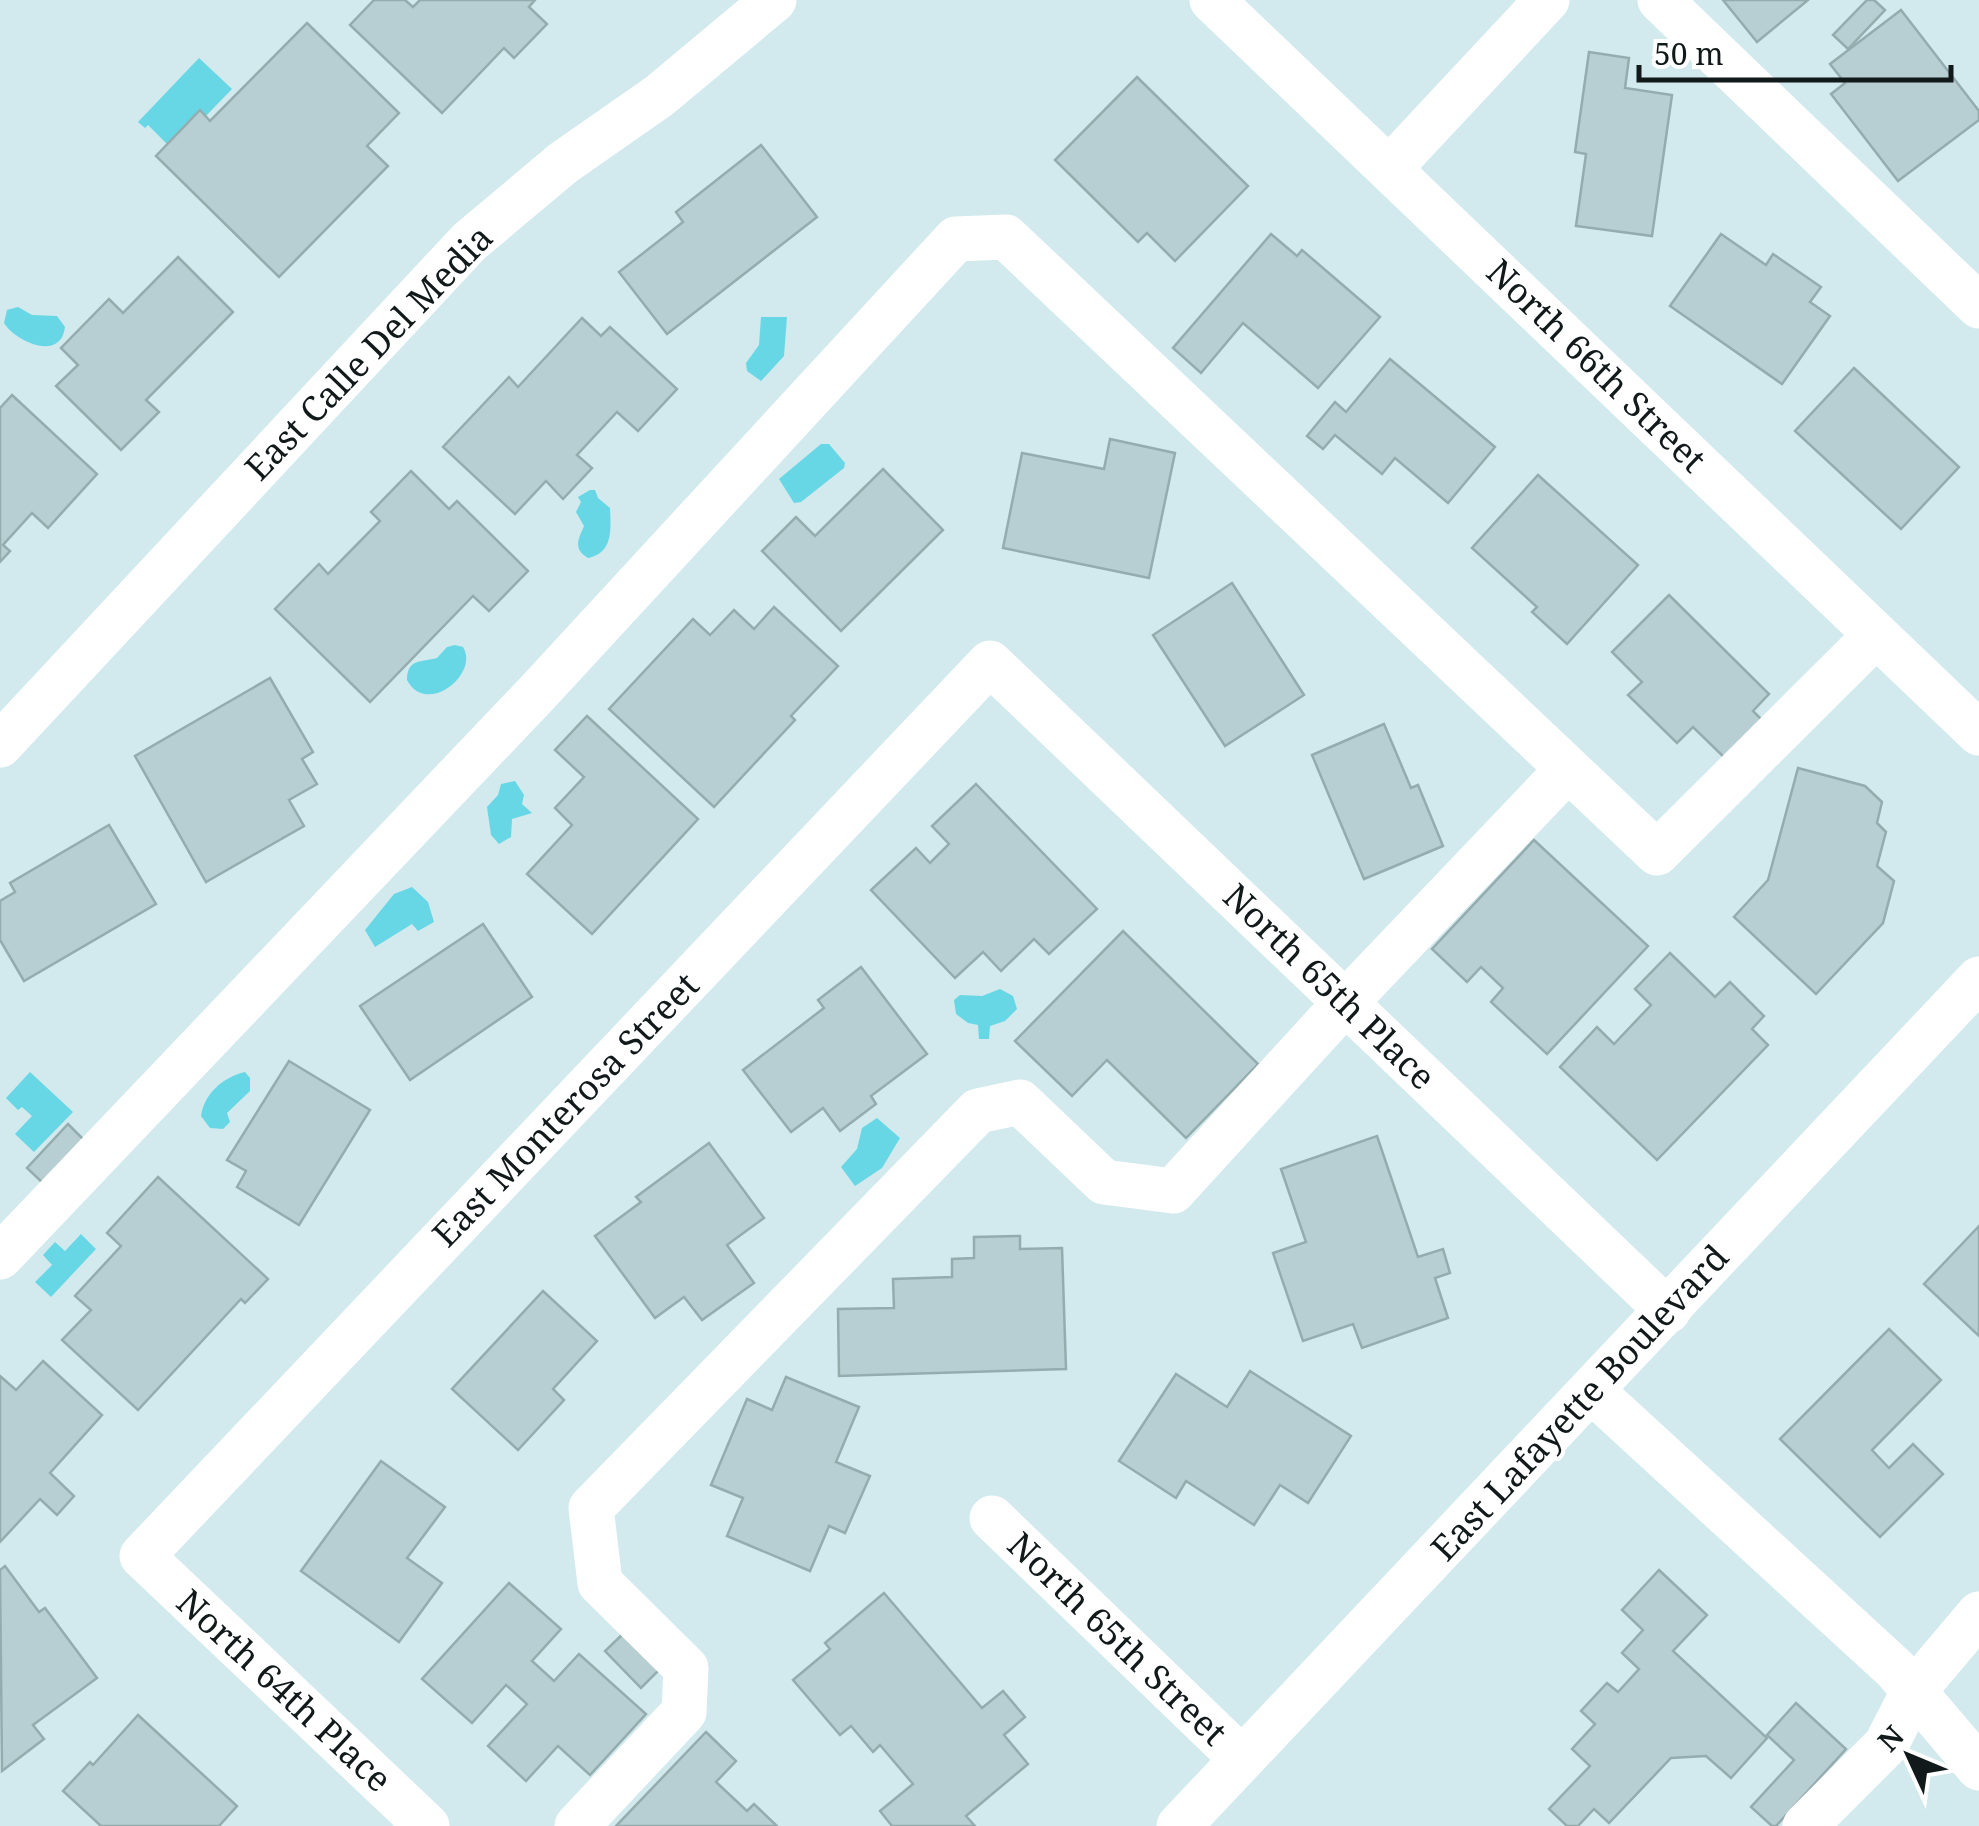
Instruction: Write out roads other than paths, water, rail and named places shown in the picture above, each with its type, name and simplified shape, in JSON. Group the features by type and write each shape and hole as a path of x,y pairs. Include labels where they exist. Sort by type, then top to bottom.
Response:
{"street":[{"name":"East Calle Del Media","path":"0,745 469,242 563,163 659,96 774,0"},
{"name":"North 66th Street","path":"1212,0 1979,733"},
{"path":"1389,169 1547,0"},
{"path":"1660,0 1979,306"},
{"path":"0,1257 539,691 956,238 1006,237 1657,853 1876,635"},
{"name":"North 65th Place","path":"990,663 1668,1312"},
{"name":"East Monterosa Street","path":"142,1556 990,663"},
{"path":"577,1826 684,1712 686,1668 600,1583 590,1508 978,1111 1020,1102 1104,1182 1173,1191 1567,770"},
{"name":"East Lafayette Boulevard","path":"1179,1826 1979,979"},
{"path":"1592,1391 1894,1669 1979,1768"},
{"name":"North 65th Street","path":"992,1518 1242,1759"},
{"name":"North 64th Place","path":"142,1556 427,1826"},
{"path":"1805,1826 1886,1745 1914,1692 1979,1614"}],"water":[{"path":"199,58 232,89 173,150 148,125 145,128 138,122"},
{"path":"18,307 32,315 57,316 65,327 62,338 47,346 18,337 4,323 7,310"},
{"path":"761,317 787,317 784,356 761,381 747,371 746,363 759,345"},
{"path":"821,444 829,444 845,463 844,468 801,502 794,503 779,479"},
{"path":"595,490 610,508 610,524 606,546 588,558 579,548 584,526 576,512 581,502 578,497"},
{"path":"447,647 463,647 466,658 458,679 438,693 416,690 407,680 409,668 437,658"},
{"path":"515,781 524,795 522,804 532,813 512,819 511,837 499,844 491,835 487,807 498,795 501,784"},
{"path":"412,887 428,902 434,922 418,931 412,924 375,947 365,930 394,894"},
{"path":"1000,989 1013,996 1017,1009 1005,1021 990,1026 989,1039 979,1039 978,1025 956,1014 954,1000 960,995 982,996"},
{"path":"30,1072 73,1112 34,1152 15,1134 32,1116 22,1107 18,1110 6,1098"},
{"path":"245,1072 250,1078 250,1091 227,1113 230,1122 223,1129 210,1128 201,1116 210,1094 222,1082"},
{"path":"877,1118 900,1138 882,1168 855,1186 841,1167 857,1149 862,1128"},
{"path":"81,1234 96,1249 51,1297 35,1282 52,1265 43,1255 55,1242 65,1251"}]}
